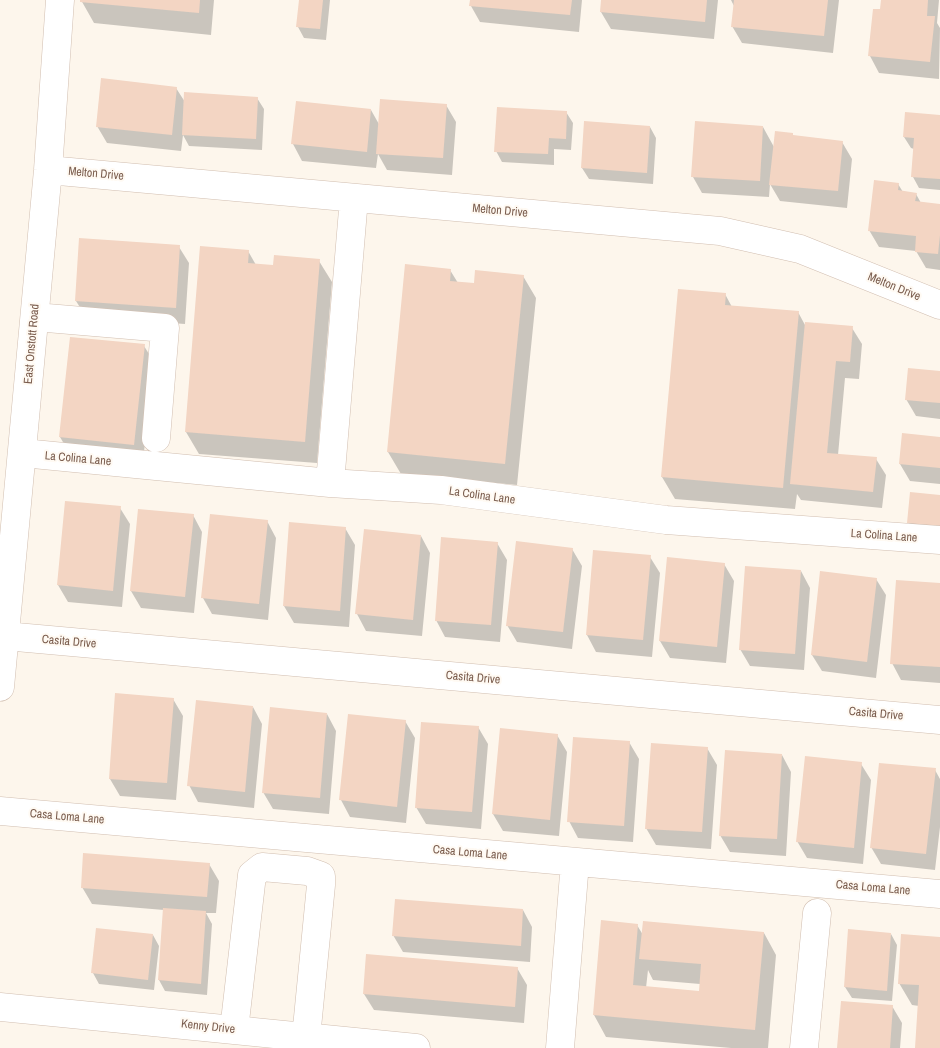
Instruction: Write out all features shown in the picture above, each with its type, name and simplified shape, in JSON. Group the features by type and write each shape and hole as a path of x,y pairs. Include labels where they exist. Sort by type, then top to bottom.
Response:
{"street":[{"name":"East Onstott Road","path":"0,688 48,170 60,0"},
{"name":"Melton Drive","path":"48,170 720,231 800,249 940,305"},
{"path":"330,483 354,198"},
{"path":"35,317 165,328 156,438"},
{"name":"La Colina Lane","path":"23,453 330,483 441,490 666,520 940,540"},
{"name":"Casita Drive","path":"5,636 940,720"},
{"name":"Casa Loma Lane","path":"0,811 940,894"},
{"path":"560,1048 576,862"},
{"path":"234,1030 252,875 262,867 306,871 321,876 306,1042"},
{"path":"804,1048 817,913"},
{"name":"Kenny Drive","path":"0,1006 234,1030 306,1042 416,1048"}],"building":[{"path":"80,0 200,0 199,13 80,2"},
{"path":"299,0 323,0 320,29 296,27"},
{"path":"470,0 572,0 570,15 469,6"},
{"path":"601,0 707,0 705,22 600,12"},
{"path":"734,0 828,0 824,36 731,27"},
{"path":"881,0 928,0 927,16 935,16 930,62 868,56 873,9 880,9"},
{"path":"101,78 177,87 172,135 96,127"},
{"path":"184,92 258,97 256,139 182,135"},
{"path":"380,99 447,104 443,158 376,154"},
{"path":"296,101 371,109 367,152 291,144"},
{"path":"497,107 567,111 566,139 549,138 548,154 494,152"},
{"path":"905,112 940,115 940,179 911,177 914,138 903,137"},
{"path":"584,121 650,126 647,173 581,168"},
{"path":"695,121 763,126 760,181 691,177"},
{"path":"775,131 843,141 838,191 769,185"},
{"path":"874,180 899,183 898,190 917,193 915,201 940,204 938,254 915,252 916,236 868,231"},
{"path":"79,238 180,245 176,308 75,301"},
{"path":"200,246 249,250 248,263 273,265 274,255 320,259 305,442 185,432"},
{"path":"405,264 451,269 450,281 474,283 475,270 524,275 505,464 387,452"},
{"path":"678,289 726,293 725,305 799,311 783,488 661,477"},
{"path":"805,322 853,326 850,362 836,361 827,453 877,457 873,492 790,484"},
{"path":"70,337 145,344 134,445 59,437"},
{"path":"908,368 940,371 940,403 905,400"},
{"path":"902,433 940,437 940,468 899,464"},
{"path":"910,492 940,495 940,526 907,523"},
{"path":"65,501 121,506 113,591 57,585"},
{"path":"138,509 194,514 185,597 130,591"},
{"path":"210,514 268,520 259,604 201,598"},
{"path":"289,522 346,527 340,611 283,606"},
{"path":"364,529 421,535 413,620 355,614"},
{"path":"441,537 498,542 491,625 435,621"},
{"path":"516,541 573,548 563,632 506,626"},
{"path":"593,550 651,555 643,640 586,635"},
{"path":"667,557 725,563 717,647 659,641"},
{"path":"745,566 801,570 795,654 739,650"},
{"path":"820,571 877,578 867,662 811,655"},
{"path":"896,580 940,583 940,667 890,664"},
{"path":"115,693 174,698 167,783 109,779"},
{"path":"196,700 253,706 245,792 187,786"},
{"path":"270,707 327,713 320,798 262,793"},
{"path":"348,714 406,720 397,807 339,800"},
{"path":"421,722 479,726 472,812 415,808"},
{"path":"500,728 558,734 550,820 492,814"},
{"path":"573,737 630,741 624,826 567,822"},
{"path":"651,743 708,747 702,832 645,829"},
{"path":"725,750 782,754 777,839 719,836"},
{"path":"805,756 862,762 854,848 796,842"},
{"path":"879,763 936,768 926,854 870,848"},
{"path":"83,853 210,863 207,897 81,888"},
{"path":"395,899 523,909 521,946 392,936"},
{"path":"163,908 206,911 201,984 158,980"},
{"path":"601,920 638,924 633,985 699,991 701,964 639,959 643,921 764,932 755,1030 593,1015"},
{"path":"96,928 153,934 148,980 91,973"},
{"path":"848,929 891,933 887,991 844,987"},
{"path":"901,934 940,937 940,1048 915,1048 919,985 898,984"},
{"path":"366,954 518,967 515,1007 363,994"},
{"path":"841,1001 893,1005 890,1048 837,1048"}]}
